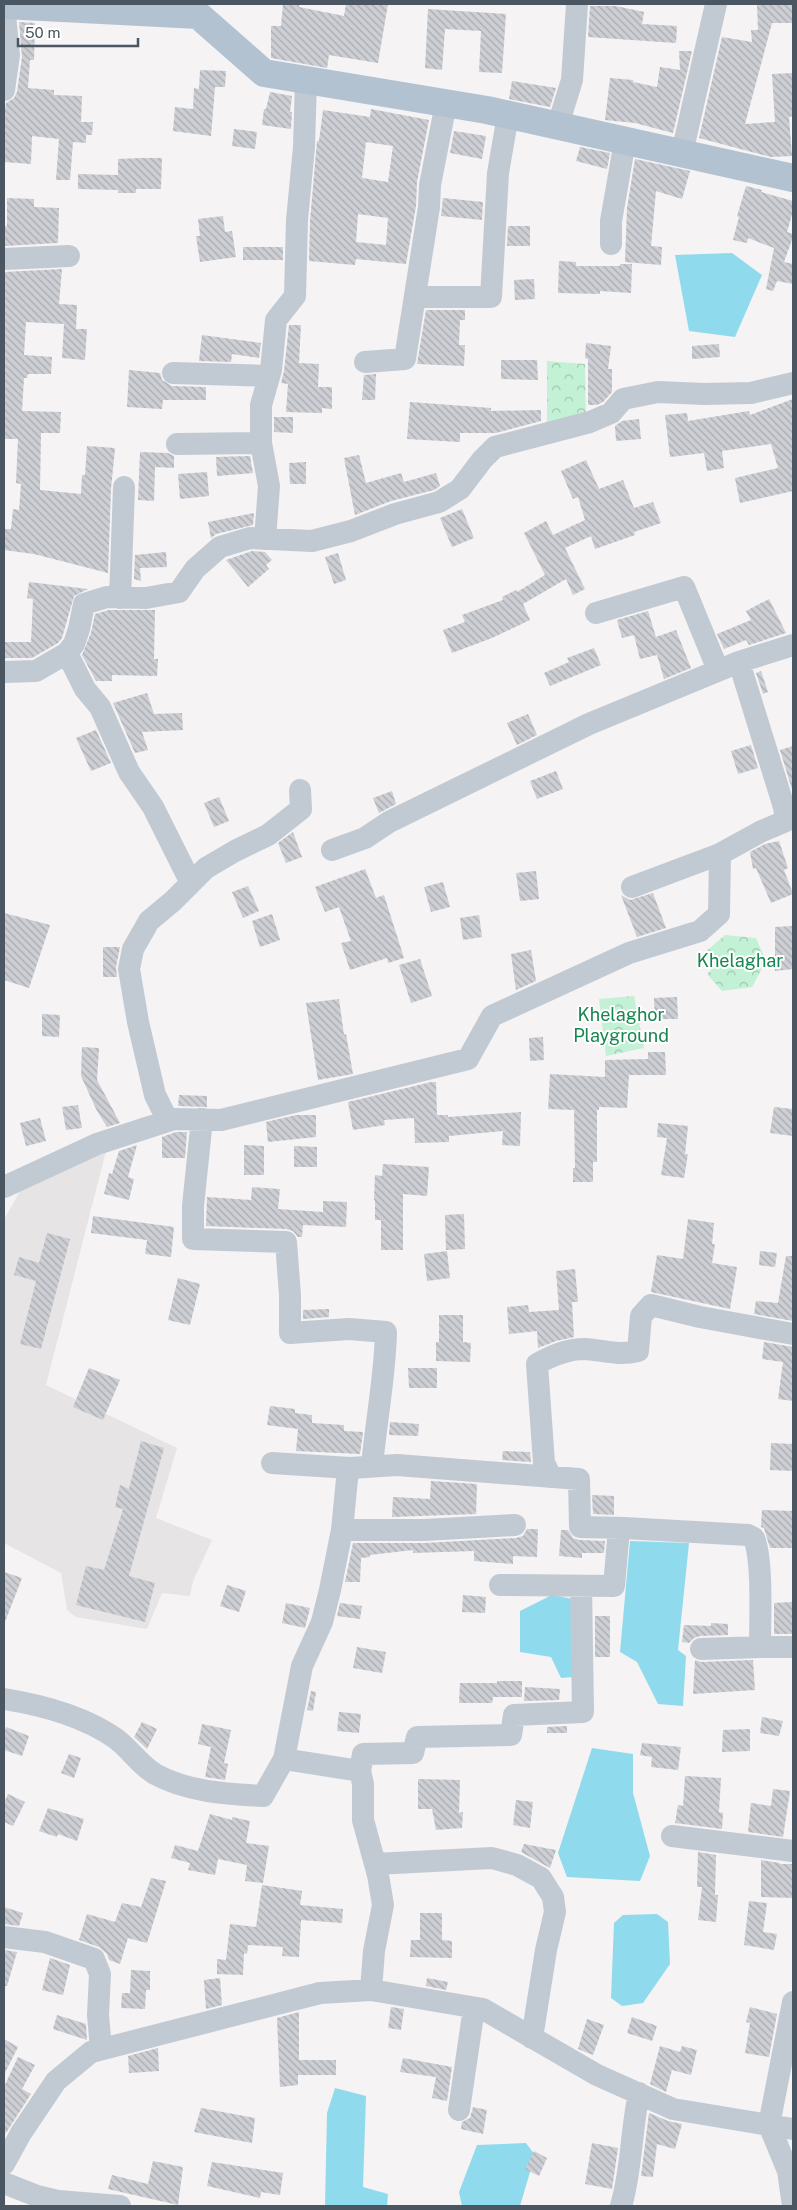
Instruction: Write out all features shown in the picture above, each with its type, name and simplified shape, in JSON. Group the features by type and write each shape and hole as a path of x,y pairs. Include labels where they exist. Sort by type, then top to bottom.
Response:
{"main road":[{"path":"4,5 153,8 198,15 264,73 508,114 793,178"}],"street":[{"path":"558,126 572,80 577,4"},
{"path":"682,154 716,4"},
{"path":"4,5 9,55 4,90"},
{"path":"265,539 269,486 261,443 261,405 269,376 276,320 295,296 297,220 304,147 306,80"},
{"path":"365,362 405,359 429,206 430,186 446,103"},
{"path":"415,297 491,297 498,174 508,114"},
{"path":"611,244 611,221 625,141"},
{"path":"4,259 69,256"},
{"path":"173,373 269,376"},
{"path":"4,672 36,672 67,653 74,644 80,629 84,604 108,597 146,598 178,592 195,569 220,547 250,538 312,541 351,531 395,514 440,502 460,489 482,460 495,447 590,422 611,413 623,399 658,392 704,394 751,393 793,383"},
{"path":"177,444 261,443"},
{"path":"120,598 124,487"},
{"path":"596,613 684,587 718,670"},
{"path":"332,850 365,838 390,822 588,724 718,670 793,645"},
{"path":"67,653 85,688 100,707 129,772 153,807 191,883"},
{"path":"632,887 720,854 762,831 789,819 739,662"},
{"path":"168,1121 155,1095 148,1069 129,969 133,949 149,920 206,868 268,835 301,809 300,790"},
{"path":"4,1188 97,1144 168,1121 221,1120 468,1059 492,1016 629,953 700,931 720,914 720,854"},
{"path":"4,1699 54,1710 97,1727 117,1739 154,1773 184,1786 230,1794 263,1796 284,1759 302,1666 322,1622 342,1530 347,1478 361,1467 380,1394 386,1368 386,1332 349,1330 290,1333 290,1295 286,1242 193,1239 193,1206 202,1119"},
{"path":"551,1477 544,1463 536,1364 555,1354 583,1349 623,1354 638,1351 641,1316 651,1305 700,1317 793,1334"},
{"path":"272,1463 361,1467 397,1465 442,1467 579,1478 580,1527 748,1535 754,1538 758,1561 760,1647"},
{"path":"342,1530 424,1530 515,1526"},
{"path":"500,1585 614,1586 619,1528"},
{"path":"371,1990 374,1951 383,1905 364,1820 363,1784 360,1771 363,1754 413,1753 417,1737 510,1735 514,1715 583,1712 581,1586"},
{"path":"701,1649 793,1647"},
{"path":"284,1759 360,1771"},
{"path":"672,1836 793,1851"},
{"path":"375,1864 492,1858 517,1865 541,1878 553,1897 555,1912 546,1950 532,2038"},
{"path":"4,1937 45,1942 94,1959 100,1974 98,2015 101,2049"},
{"path":"6,2155 56,2080 91,2052 320,1993 371,1990 482,2009 597,2076 639,2092 673,2108 793,2129"},
{"path":"793,2002 769,2125 788,2171 793,2206"},
{"path":"459,2110 474,2008"},
{"path":"621,2206 629,2168 633,2119 639,2092"},
{"path":"4,2183 37,2196 58,2201 120,2206"}],"shaded area":[{"path":"106,1151 46,1385 177,1448 156,1518 212,1540 193,1581 190,1596 162,1593 147,1629 76,1617 67,1610 61,1573 4,1543 4,1220 21,1189"}],"green space":[{"path":"547,361 585,364 586,423 547,433"},
{"name":"Khelaghar","path":"725,935 756,938 766,961 752,987 722,991 707,974 718,963 703,954"},
{"name":"Khelaghor Playground","path":"634,996 644,1048 606,1056 599,999"}],"water":[{"path":"732,253 762,275 735,337 689,331 675,255"},
{"path":"630,1541 689,1543 678,1650 686,1656 683,1706 658,1704 637,1662 620,1652"},
{"path":"552,1595 578,1600 584,1676 561,1678 551,1657 520,1652 520,1611"},
{"path":"592,1748 633,1754 633,1793 650,1856 640,1881 567,1877 558,1853"},
{"path":"657,1914 668,1922 670,1964 643,2003 622,2006 611,1998 614,1923 623,1915"},
{"path":"335,2088 366,2096 363,2187 388,2194 387,2206 325,2206 327,2113"},
{"path":"526,2143 535,2155 520,2206 462,2206 459,2192 477,2145"}],"building":[{"path":"283,4 299,4 299,7 344,16 346,4 388,4 378,63 329,55 327,68 271,58 271,26 281,26"},
{"path":"757,4 793,4 793,23 772,23 745,124 775,122 772,74 793,73 793,116 789,117 792,156 771,157 699,138 722,37 752,42 751,30 758,30"},
{"path":"590,6 616,6 644,12 642,24 677,26 676,43 588,37"},
{"path":"428,9 506,14 502,73 479,72 481,31 445,29 442,70 425,68"},
{"path":"19,22 35,23 34,60 30,60 28,88 54,90 54,95 82,96 81,122 93,122 92,135 86,135 86,143 73,142 70,180 56,180 59,139 32,136 31,164 4,162 4,117 6,103 14,98 17,92 22,57"},
{"path":"679,51 692,51 673,133 635,123 605,120 610,78 633,80 633,82 657,87 660,67 680,70"},
{"path":"200,70 226,71 225,87 215,87 211,136 173,131 175,107 193,109 194,88 199,89"},
{"path":"512,81 556,88 550,107 509,99"},
{"path":"270,92 292,96 290,112 292,112 291,129 262,125 264,109 266,109"},
{"path":"371,109 429,120 417,182 416,206 406,264 356,259 355,265 309,261 310,221 317,141 319,141 323,110 370,117","holes":["366,142 393,146 388,182 362,178","358,214 388,218 386,245 356,242"]},
{"path":"234,129 257,132 255,149 232,146"},
{"path":"454,131 486,136 482,159 450,153"},
{"path":"580,147 610,153 607,169 576,161"},
{"path":"162,158 161,189 136,189 136,193 118,193 118,190 78,189 78,174 118,175 118,159"},
{"path":"635,159 690,171 682,199 656,191 651,246 662,247 661,265 625,262 627,208"},
{"path":"746,186 793,201 793,211 787,232 793,234 793,237 784,262 793,264 793,284 777,281 773,291 766,289 774,248 748,238 747,243 733,240 739,217 737,216"},
{"path":"7,198 34,199 34,207 59,208 58,243 4,246 4,226 7,226"},
{"path":"443,198 483,202 482,220 441,216"},
{"path":"223,216 225,232 232,231 236,257 200,262 196,236 200,236 198,219"},
{"path":"508,226 530,226 530,246 507,246"},
{"path":"243,247 283,247 283,260 243,260"},
{"path":"559,261 576,262 576,266 620,266 620,264 632,264 631,293 600,291 600,294 558,293"},
{"path":"62,269 59,304 77,305 76,329 87,329 85,360 62,358 64,324 26,322 24,355 52,357 51,374 28,374 27,378 24,378 22,411 61,412 60,433 41,433 40,490 81,494 82,475 85,475 87,446 115,448 111,489 108,573 34,554 4,550 4,529 11,529 13,509 19,510 21,484 16,483 18,439 4,439 4,272"},
{"path":"534,279 535,299 515,300 514,280"},
{"path":"426,310 465,310 465,320 460,320 459,345 465,345 464,366 417,364"},
{"path":"289,325 301,325 299,363 319,364 318,387 332,387 332,409 322,408 322,413 286,412 288,384 281,383"},
{"path":"202,335 261,343 259,358 232,354 231,362 199,361"},
{"path":"586,343 611,346 608,369 612,369 612,392 603,402 597,405 588,405"},
{"path":"719,344 720,357 692,359 692,346"},
{"path":"501,360 537,360 538,380 501,379"},
{"path":"129,370 160,373 162,380 172,386 206,387 206,400 163,400 162,409 127,407"},
{"path":"376,374 375,400 362,400 364,375"},
{"path":"793,399 793,491 740,503 735,478 778,468 771,444 722,451 724,468 707,471 704,453 670,457 665,415 687,413 688,421 749,411 750,415"},
{"path":"410,402 491,408 491,411 541,410 541,421 496,433 460,433 460,442 407,439"},
{"path":"274,417 293,417 293,433 274,432"},
{"path":"639,419 641,439 616,441 615,426 622,421"},
{"path":"140,452 168,453 174,456 174,468 155,467 154,501 138,500"},
{"path":"359,455 366,483 401,473 404,482 436,473 440,486 434,490 391,501 355,515 344,458"},
{"path":"250,456 253,473 217,476 216,457"},
{"path":"586,460 599,489 623,480 634,508 653,502 661,523 634,532 635,535 595,549 591,536 565,548 585,589 573,595 566,579 523,604 530,620 492,638 452,653 443,630 465,622 462,615 503,600 502,597 516,590 517,592 545,575 524,533 546,521 553,535 585,520 578,497 573,499 561,471"},
{"path":"306,462 306,484 290,484 289,463"},
{"path":"207,472 209,496 180,499 178,474"},
{"path":"462,509 474,538 452,547 440,518"},
{"path":"254,513 253,525 216,534 211,538 208,522"},
{"path":"252,551 265,552 272,560 266,565 269,569 248,587 226,560"},
{"path":"166,552 167,567 140,568 141,581 134,579 135,555"},
{"path":"338,553 346,580 334,584 325,557"},
{"path":"29,582 88,589 74,596 62,638 58,643 32,658 4,658 4,642 31,642 33,599 27,598"},
{"path":"769,599 786,633 749,645 746,640 724,649 717,634 751,620 746,611"},
{"path":"109,610 155,610 154,659 158,659 157,676 112,675 112,681 96,681 82,655 91,633 95,614"},
{"path":"648,611 656,637 676,630 691,668 664,679 657,655 640,659 634,635 622,638 617,620"},
{"path":"594,648 601,665 550,686 544,673 569,662 567,658"},
{"path":"761,671 768,692 763,694 756,673"},
{"path":"147,693 154,714 182,713 183,730 142,732 148,750 135,753 113,703"},
{"path":"528,714 537,735 517,745 507,723"},
{"path":"96,730 111,763 91,771 76,738"},
{"path":"751,745 758,768 738,774 731,751"},
{"path":"793,746 793,793 780,750"},
{"path":"556,771 563,789 537,799 530,781"},
{"path":"392,791 396,804 379,813 373,798"},
{"path":"219,797 229,821 214,827 204,803"},
{"path":"293,832 302,857 286,863 278,843"},
{"path":"779,841 788,868 784,870 793,894 771,903 756,868 753,869 750,852 765,844"},
{"path":"365,869 376,898 384,895 404,958 388,963 387,958 350,970 341,943 351,941 339,907 325,912 315,887"},
{"path":"536,871 539,899 520,901 516,873"},
{"path":"443,882 450,907 431,912 424,887"},
{"path":"248,886 259,911 243,918 232,892"},
{"path":"653,893 666,928 637,937 621,895 630,900"},
{"path":"4,913 50,925 29,988 4,980"},
{"path":"272,914 280,940 260,947 252,921"},
{"path":"479,915 482,937 463,940 460,918"},
{"path":"793,926 793,969 775,971 775,927"},
{"path":"103,947 120,947 116,967 117,977 103,977"},
{"path":"531,950 536,981 516,990 511,954"},
{"path":"420,959 432,996 411,1003 399,965"},
{"path":"677,997 678,1019 655,1019 654,998"},
{"path":"339,999 344,1035 346,1034 353,1074 318,1080 306,1003"},
{"path":"42,1014 60,1015 59,1037 42,1036"},
{"path":"543,1037 544,1060 530,1061 529,1038"},
{"path":"82,1047 99,1048 97,1080 120,1123 107,1127 96,1109 81,1076"},
{"path":"648,1052 665,1052 666,1075 629,1075 627,1108 599,1107 599,1110 597,1110 597,1162 593,1162 593,1182 573,1182 573,1168 575,1168 574,1110 548,1109 550,1074 605,1077 605,1060 648,1059"},
{"path":"436,1082 437,1115 448,1115 448,1117 521,1112 520,1146 502,1145 503,1131 449,1136 449,1142 415,1143 414,1118 384,1120 385,1125 353,1130 348,1102"},
{"path":"179,1095 207,1096 207,1107 178,1106"},
{"path":"78,1105 82,1128 66,1130 62,1107"},
{"path":"774,1107 793,1109 793,1136 770,1133"},
{"path":"296,1115 316,1115 316,1137 268,1142 266,1122"},
{"path":"40,1118 46,1141 26,1146 20,1123"},
{"path":"658,1123 688,1126 685,1154 688,1154 684,1178 661,1175 667,1138 657,1137"},
{"path":"176,1132 187,1132 185,1158 162,1158 162,1137"},
{"path":"137,1145 128,1177 134,1179 129,1200 104,1194 109,1173 112,1174 119,1151"},
{"path":"244,1145 264,1146 264,1175 244,1175"},
{"path":"294,1146 317,1147 317,1167 294,1167"},
{"path":"383,1164 429,1167 427,1196 403,1194 403,1250 381,1250 381,1220 375,1220 374,1200 375,1175 382,1176"},
{"path":"252,1187 280,1189 278,1209 323,1212 323,1201 347,1202 346,1227 303,1225 302,1237 298,1237 293,1231 286,1229 206,1226 207,1197 251,1200"},
{"path":"464,1214 465,1249 446,1250 445,1215"},
{"path":"93,1216 174,1227 171,1257 145,1254 147,1240 91,1233"},
{"path":"688,1219 714,1223 712,1244 715,1244 712,1263 737,1267 730,1309 651,1292 657,1255 683,1259"},
{"path":"47,1233 70,1239 41,1349 20,1344 36,1281 14,1275 19,1257 39,1263"},
{"path":"447,1251 450,1278 427,1281 424,1254"},
{"path":"760,1251 777,1253 775,1267 759,1265"},
{"path":"786,1256 793,1256 793,1321 754,1314 756,1301 778,1303"},
{"path":"575,1269 578,1302 572,1302 574,1337 538,1348 537,1331 509,1334 507,1307 528,1305 529,1312 559,1310 556,1271"},
{"path":"178,1278 200,1284 190,1325 168,1320"},
{"path":"329,1309 329,1317 303,1319 303,1310"},
{"path":"439,1315 463,1315 463,1342 471,1343 470,1362 436,1361 436,1342 439,1342"},
{"path":"764,1342 793,1347 793,1401 778,1399 783,1362 762,1359"},
{"path":"89,1368 120,1380 103,1420 73,1407"},
{"path":"408,1368 437,1368 437,1388 409,1388"},
{"path":"270,1406 295,1409 295,1413 312,1415 312,1423 344,1425 344,1431 363,1432 360,1454 296,1451 298,1429 267,1425"},
{"path":"390,1422 419,1424 418,1436 389,1435"},
{"path":"141,1441 164,1448 129,1576 155,1583 145,1622 76,1605 86,1566 104,1570 123,1509 115,1507 120,1485 129,1489"},
{"path":"771,1443 793,1444 793,1471 770,1470"},
{"path":"503,1451 530,1452 531,1462 502,1460"},
{"path":"431,1481 477,1484 476,1514 392,1517 393,1497 430,1499"},
{"path":"592,1495 614,1496 614,1515 593,1514"},
{"path":"762,1510 793,1511 793,1548 770,1548 764,1528 761,1527"},
{"path":"527,1529 538,1529 537,1557 513,1556 513,1564 474,1561 474,1551 413,1553 413,1550 370,1555 370,1557 361,1558 360,1582 345,1582 353,1543 425,1543 516,1538 523,1536"},
{"path":"561,1530 568,1530 573,1538 579,1540 605,1541 604,1553 582,1553 582,1558 559,1556"},
{"path":"4,1572 22,1578 5,1622 4,1622"},
{"path":"227,1585 246,1591 239,1612 220,1606"},
{"path":"463,1595 486,1597 485,1613 462,1612"},
{"path":"792,1602 793,1634 774,1634 774,1603"},
{"path":"286,1603 310,1608 305,1628 282,1623"},
{"path":"340,1603 362,1606 360,1619 337,1616"},
{"path":"595,1616 610,1616 610,1657 595,1657"},
{"path":"711,1623 728,1624 728,1635 700,1636 694,1638 689,1643 682,1642 684,1625 711,1626"},
{"path":"357,1647 386,1652 382,1673 353,1668"},
{"path":"695,1660 701,1662 753,1660 755,1690 693,1694"},
{"path":"497,1681 522,1681 522,1697 493,1697 492,1703 459,1703 460,1683 497,1683"},
{"path":"525,1687 560,1689 559,1700 524,1701"},
{"path":"311,1691 316,1692 313,1711 307,1710"},
{"path":"339,1712 361,1714 359,1733 337,1731"},
{"path":"762,1717 783,1721 779,1736 760,1733"},
{"path":"142,1722 157,1729 147,1749 134,1737"},
{"path":"202,1724 231,1730 224,1763 228,1764 225,1780 205,1777 211,1747 198,1744"},
{"path":"567,1726 567,1733 547,1733 547,1727"},
{"path":"6,1727 29,1736 22,1756 4,1750"},
{"path":"750,1729 750,1751 722,1752 723,1730"},
{"path":"642,1743 681,1747 678,1770 651,1767 652,1757 640,1755"},
{"path":"69,1754 81,1758 74,1778 61,1773"},
{"path":"685,1776 721,1778 719,1812 723,1813 722,1829 675,1823 678,1805 683,1806"},
{"path":"418,1779 460,1780 459,1813 463,1812 462,1828 436,1830 432,1809 418,1809"},
{"path":"773,1789 790,1791 783,1837 748,1832 751,1803 771,1806"},
{"path":"8,1794 25,1802 13,1826 4,1822 4,1803"},
{"path":"516,1800 533,1802 530,1828 513,1825"},
{"path":"48,1808 84,1819 77,1841 58,1834 57,1837 39,1831"},
{"path":"210,1814 232,1820 232,1817 250,1821 246,1843 269,1846 263,1883 245,1881 247,1865 218,1859 215,1875 188,1870 190,1863 171,1858 175,1845 198,1851"},
{"path":"524,1844 556,1850 550,1868 521,1852"},
{"path":"698,1852 716,1855 715,1895 718,1895 716,1922 698,1920 702,1887 697,1887"},
{"path":"761,1860 780,1864 793,1864 793,1898 761,1897"},
{"path":"151,1878 166,1881 147,1943 128,1938 120,1964 109,1960 107,1954 99,1947 79,1940 87,1914 115,1922 122,1903 141,1907"},
{"path":"262,1885 302,1891 300,1905 343,1909 342,1923 301,1920 299,1957 282,1956 283,1947 248,1945 247,1954 244,1953 243,1975 217,1974 217,1959 226,1960 230,1924 256,1927"},
{"path":"749,1901 767,1903 763,1932 777,1934 774,1950 744,1945"},
{"path":"4,1907 23,1913 19,1926 4,1924"},
{"path":"420,1913 442,1913 442,1940 452,1941 452,1958 410,1957 411,1940 420,1940"},
{"path":"4,1950 17,1952 7,1986 4,1986"},
{"path":"50,1958 70,1965 63,1995 42,1990"},
{"path":"131,1970 150,1971 150,1990 146,1990 145,2009 121,2008 122,1993 130,1993"},
{"path":"220,1978 222,2005 206,2009 204,1980"},
{"path":"427,1978 448,1982 446,1990 426,1986"},
{"path":"391,2007 404,2009 401,2030 388,2028"},
{"path":"750,2007 777,2014 769,2057 745,2053 750,2023 746,2022"},
{"path":"299,2012 299,2060 336,2060 336,2075 298,2075 298,2085 280,2087 277,2018"},
{"path":"57,2015 86,2024 87,2040 53,2029"},
{"path":"632,2017 657,2026 652,2041 627,2033"},
{"path":"587,2019 604,2025 593,2055 578,2049"},
{"path":"4,2039 18,2047 4,2075"},
{"path":"660,2046 680,2052 682,2046 697,2050 691,2075 672,2070 666,2092 650,2084"},
{"path":"158,2048 159,2071 129,2073 128,2056"},
{"path":"18,2057 35,2065 22,2089 31,2094 6,2133 4,2132 4,2087"},
{"path":"403,2058 452,2067 447,2101 432,2098 436,2077 400,2072"},
{"path":"473,2107 487,2110 483,2134 461,2129 462,2122 470,2118"},
{"path":"201,2108 255,2118 252,2143 194,2132"},
{"path":"649,2113 668,2121 682,2124 675,2149 657,2144 653,2177 641,2176"},
{"path":"592,2143 618,2148 612,2189 585,2184"},
{"path":"534,2151 547,2158 539,2176 525,2169"},
{"path":"153,2161 183,2167 178,2205 108,2189 112,2175 148,2184"},
{"path":"212,2162 283,2173 280,2195 261,2192 260,2198 207,2186"}]}
